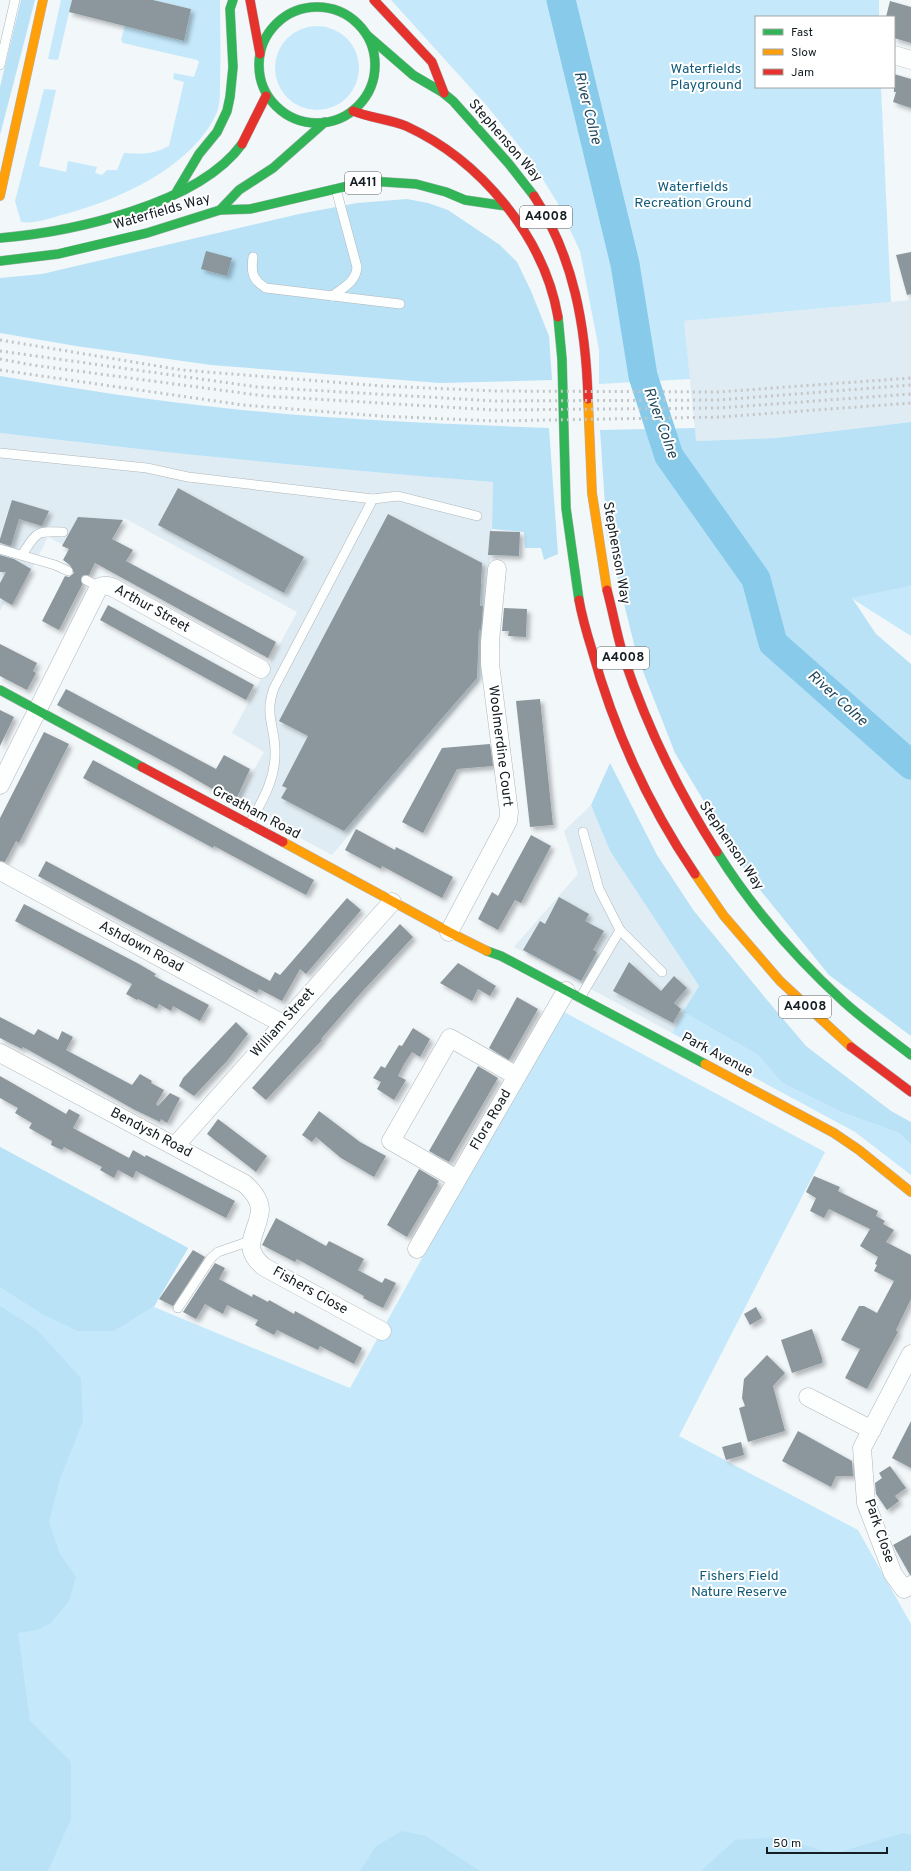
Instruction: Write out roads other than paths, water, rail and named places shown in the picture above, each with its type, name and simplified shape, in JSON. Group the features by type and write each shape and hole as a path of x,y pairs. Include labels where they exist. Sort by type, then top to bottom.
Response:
{"main road":[{"path":"0,196 43,0"},
{"path":"177,192 199,154 214,137 222,124 229,101 232,74 230,9 234,0"},
{"path":"250,0 260,54"},
{"name":"A4008","path":"374,0 432,62 444,93"},
{"path":"320,3 341,12 352,19 368,36 375,54 374,76 366,96 353,111 325,122 312,123 292,117 266,96 261,87 258,69 260,54 269,32 282,18 300,9 320,3"},
{"name":"Stephenson Way","path":"368,36 417,78 444,93 518,174 546,216 570,267 582,317 588,370 592,494 601,563 623,658 638,702 676,788 721,862 765,920 828,987 864,1019 911,1055"},
{"name":"Waterfields Way","path":"0,238 50,232 110,219 148,206 177,192 212,173 238,150 246,139 257,111 266,96"},
{"name":"A4008","path":"353,111 367,117 393,122 426,136 468,168 506,206 536,252 546,273 556,307 562,340 563,478 575,583 584,627 597,670 620,736 637,775 667,832 694,875 748,947 807,1009 876,1068 911,1092"},
{"name":"Waterfields Way","path":"0,261 58,254 147,233 220,210 239,190 273,168 325,122"},
{"name":"A411","path":"220,210 250,210 370,181 390,181 416,184 446,192 466,200 506,206"},
{"name":"Greatham Road","path":"0,690 392,902 478,947 501,956"},
{"name":"Park Avenue","path":"501,956 834,1133 859,1150 911,1192"}],"street":[{"path":"895,55 911,60"},
{"name":"Woolmerdine Court","path":"449,932 508,821 509,812 490,664 490,642 497,569"},
{"name":"Arthur Street","path":"0,784 38,711 93,584 112,587 261,669"},
{"name":"Ashdown Road","path":"0,871 283,1024"},
{"name":"William Street","path":"175,1146 392,902"},
{"name":"Flora Road","path":"417,1249 517,1076 573,995"},
{"path":"457,1179 391,1141 450,1038 517,1076"},
{"name":"Bendysh Road","path":"0,1053 245,1184 254,1193 260,1209 250,1241"},
{"name":"Fishers Close","path":"250,1241 257,1261 264,1266 382,1331"},
{"name":"Park Close","path":"911,1354 862,1448 866,1503 893,1574 904,1589 911,1585"},
{"path":"808,1397 872,1430"}],"lane":[{"path":"0,65 15,0"},
{"path":"332,296 347,286 356,274 357,268 336,189"},
{"path":"253,257 251,270 254,279 266,288 400,304"},
{"path":"0,453 147,468 188,477 373,499 398,496 477,516"},
{"path":"248,825 270,786 275,770 276,749 269,713 269,702 271,695 373,499"},
{"path":"22,556 36,534 43,531 63,532"},
{"path":"0,549 55,565 68,571"},
{"path":"583,832 599,889 620,930 662,972"},
{"path":"573,995 620,930"},
{"path":"178,1308 211,1258 218,1252 250,1241"}],"waterway":[{"name":"River Colne","path":"561,0 625,264 643,376 669,456 756,579 773,643 911,765"}],"railway":[{"path":"0,340 182,370 382,386 496,391 719,392 911,378"},
{"path":"0,351 258,387 495,401 719,400 911,385"},
{"path":"0,359 32,365 265,396 495,410 719,408 911,394"},
{"path":"0,370 243,405 380,416 495,421 720,417 911,403"}],"park label":[{"name":"Waterfields Playground","path":"706,78"},
{"name":"Waterfields Recreation Ground","path":"693,196"},
{"name":"Fishers Field Nature Reserve","path":"739,1584"}]}
